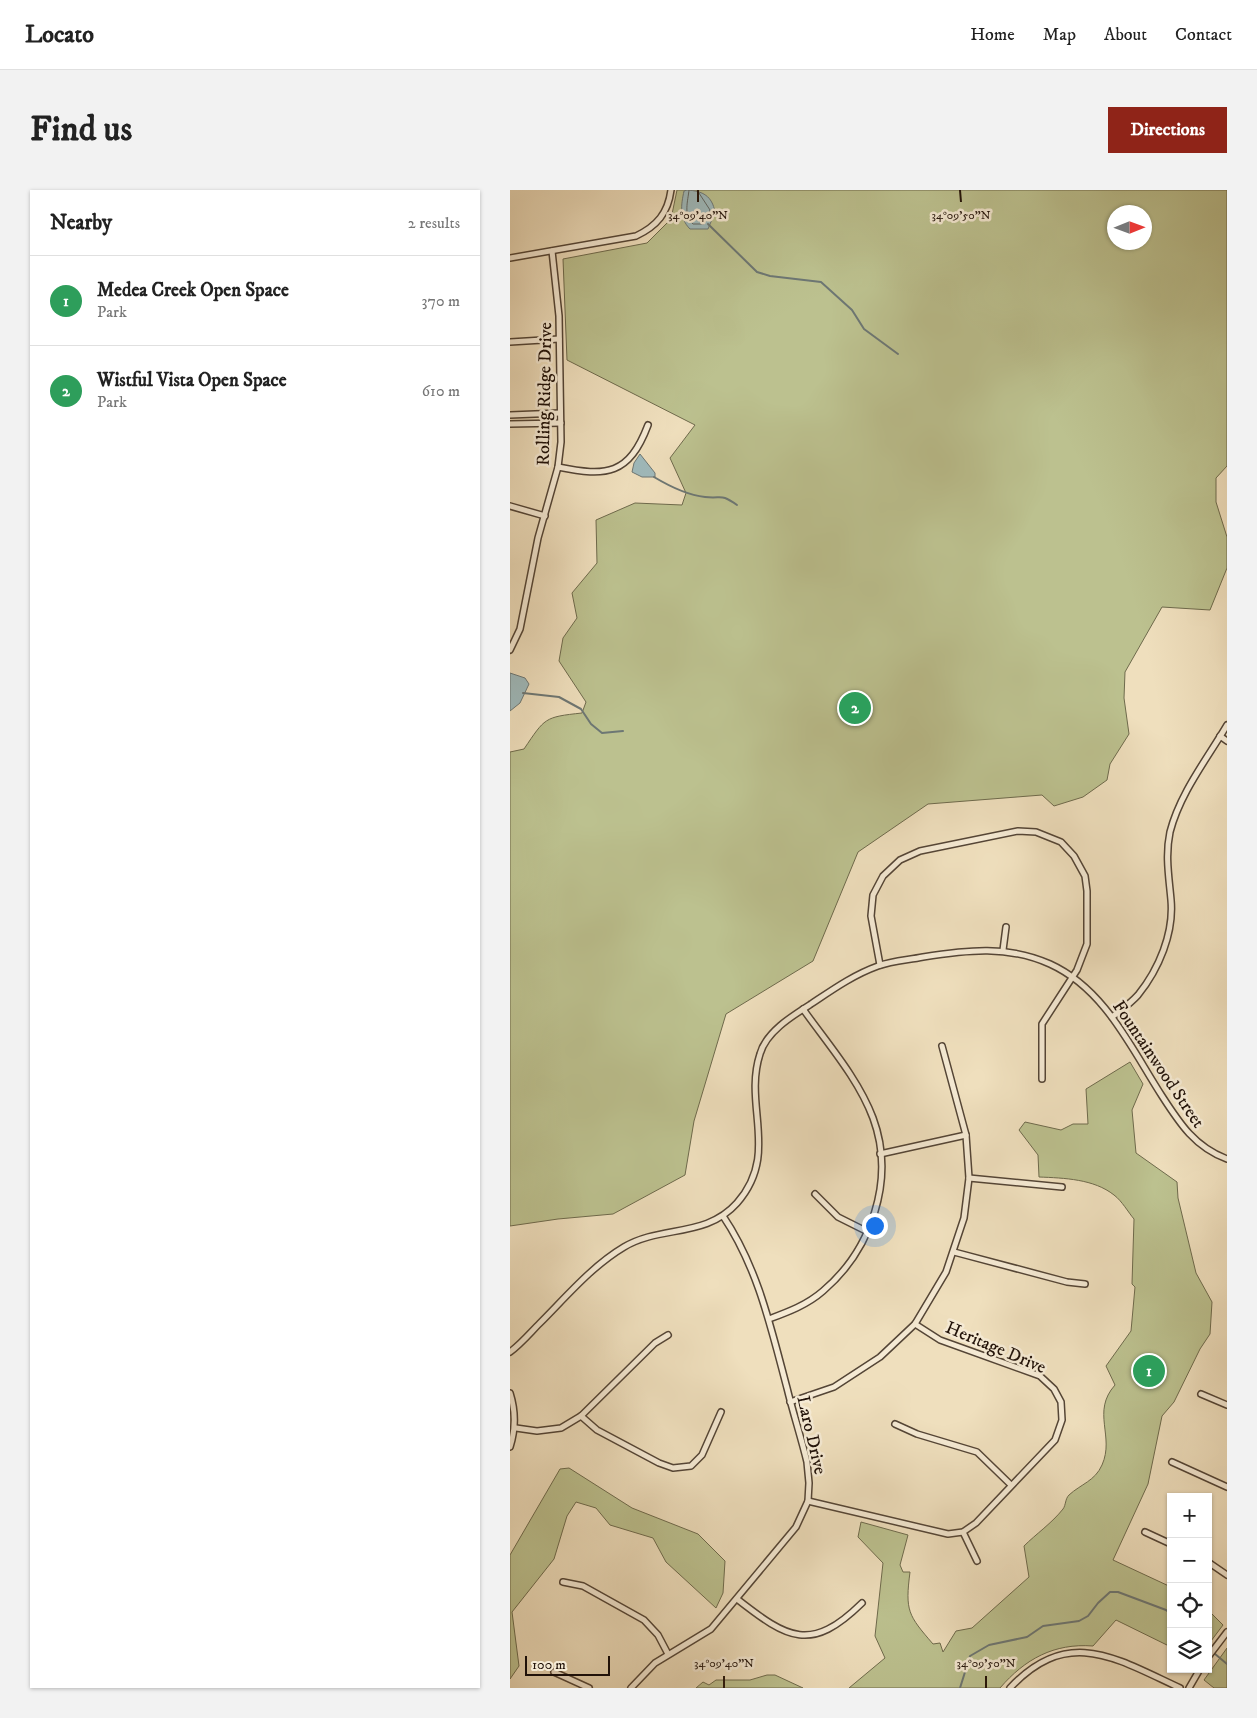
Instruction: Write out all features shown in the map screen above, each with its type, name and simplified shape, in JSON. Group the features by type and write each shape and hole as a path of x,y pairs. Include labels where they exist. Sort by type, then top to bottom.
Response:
{"street":[{"path":"510,257 636,236 648,231 663,216 668,206 671,190"},
{"name":"Rolling Ridge Drive","path":"510,650 520,629 544,516 558,468 561,423 558,292 552,251"},
{"path":"510,342 559,339"},
{"path":"510,415 560,414"},
{"path":"510,424 561,423"},
{"path":"558,468 591,473 612,470 622,466 636,451 648,425"},
{"path":"510,506 544,516"},
{"path":"1112,1017 1137,996 1163,952 1171,923 1167,864 1171,830 1182,801 1227,725"},
{"path":"1220,736 1227,741"},
{"path":"880,965 871,916 873,895 883,876 900,860 930,849 1018,831 1036,832 1061,842 1074,856 1085,876 1088,900 1087,944 1084,957 1042,1024 1042,1079"},
{"path":"1003,950 1006,927"},
{"name":"Fountainwood Street","path":"510,1352 599,1265 626,1246 661,1234 698,1228 723,1216 738,1202 756,1172 760,1155 755,1085 760,1052 779,1026 852,977 880,965 967,950 1003,950 1037,959 1072,977 1098,1000 1112,1017 1183,1129 1199,1145 1227,1159"},
{"path":"769,1319 796,1309 823,1292 853,1258 868,1232 876,1208 881,1178 880,1154 873,1119 857,1087 803,1009"},
{"path":"790,1402 834,1387 880,1357 915,1324 946,1272 964,1218 969,1178 966,1135 942,1046"},
{"path":"880,1154 966,1135"},
{"path":"969,1178 1062,1186"},
{"path":"814,1194 838,1217 868,1232"},
{"name":"Laro Drive","path":"630,1688 655,1663 711,1629 738,1599 796,1527 808,1501 807,1462 769,1319 750,1263 738,1238 723,1216"},
{"path":"954,1252 1067,1282 1085,1284"},
{"name":"Heritage Drive","path":"915,1324 940,1340 1040,1376 1054,1389 1061,1402 1062,1420 1055,1440 1011,1485"},
{"path":"516,1428 537,1431 561,1428 581,1416 655,1342 668,1335"},
{"path":"510,1393 514,1405 516,1428 510,1447"},
{"path":"1201,1394 1227,1405"},
{"path":"581,1416 597,1430 611,1438 673,1468 691,1466 702,1454 721,1412"},
{"path":"808,1501 948,1534 963,1532 976,1523 1011,1485 977,1452 917,1434 894,1424"},
{"path":"1172,1462 1227,1487"},
{"path":"963,1532 976,1561"},
{"path":"1145,1532 1167,1542"},
{"path":"1212,1565 1227,1575"},
{"path":"563,1582 582,1586 644,1620 658,1636 668,1654"},
{"path":"738,1599 775,1628 807,1636 829,1630 845,1620 862,1603"},
{"path":"1212,1652 1227,1632"},
{"path":"1010,1688 1023,1673 1040,1662 1059,1655 1078,1652 1114,1657 1180,1688"},
{"path":"554,1672 588,1688"},
{"path":"1190,1688 1198,1673"}],"green space":[{"path":"677,190 1227,190 1227,466 1216,478 1216,502 1227,537 1227,568 1210,610 1162,607 1125,672 1124,698 1129,734 1110,764 1107,780 1083,797 1054,806 1042,795 928,804 858,852 813,961 726,1014 694,1121 685,1175 613,1214 510,1226 510,752 524,749 542,725 552,718 582,713 586,702 559,661 563,638 577,618 572,593 597,563 596,520 635,503 682,505 686,493 670,458 695,425 567,360 563,259 647,243 671,219"},
{"path":"1130,1062 1143,1084 1132,1110 1136,1153 1177,1182 1178,1198 1196,1273 1212,1302 1210,1334 1200,1349 1174,1402 1162,1416 1148,1484 1113,1560 1167,1585 1167,1645 1116,1620 1093,1646 1066,1647 1041,1655 1020,1669 1000,1688 849,1688 885,1658 875,1636 883,1563 858,1537 861,1522 908,1535 900,1565 903,1572 910,1572 908,1604 910,1612 918,1626 933,1644 940,1643 943,1652 956,1631 972,1628 1029,1577 1024,1546 1059,1514 1069,1495 1092,1479 1102,1465 1106,1444 1105,1405 1108,1395 1115,1385 1106,1366 1131,1331 1135,1287 1132,1284 1134,1219 1117,1197 1097,1186 1078,1180 1039,1177 1038,1155 1019,1130 1025,1122 1061,1130 1073,1124 1088,1124 1086,1089"},
{"path":"569,1468 632,1508 698,1534 725,1561 723,1593 716,1608 666,1562 653,1538 610,1525 596,1508 576,1502 567,1516 554,1559 512,1612 519,1666 510,1679 510,1555 560,1469"},
{"path":"1212,1614 1223,1625 1212,1640"},
{"path":"1227,1648 1227,1688 1214,1688 1204,1680 1209,1673 1212,1673 1212,1669"},
{"path":"767,1675 775,1675 803,1688 696,1688 703,1682 709,1685 716,1680 750,1680"}],"water":[{"path":"684,191 702,193 712,202 715,212 708,229 690,229 686,225 682,216 682,201"},
{"path":"640,454 655,473 655,477 642,477 632,472 634,463"},
{"path":"510,673 525,678 529,684 520,703 510,711"}],"waterway":[{"path":"708,224 757,272 770,276 821,282 852,310 864,329 898,354"},
{"path":"654,477 685,492 698,496 724,498 737,505"},
{"path":"523,693 559,697 581,709 591,724 602,733 623,731"},
{"path":"960,1688 970,1656 989,1645 1027,1637 1043,1626 1079,1621 1088,1616 1110,1592 1118,1592 1167,1611"},
{"path":"1212,1651 1227,1664"}],"place":[{"name":"Wistful Vista Open Space","path":"855,708"},
{"name":"Medea Creek Open Space","path":"1149,1371"}]}
